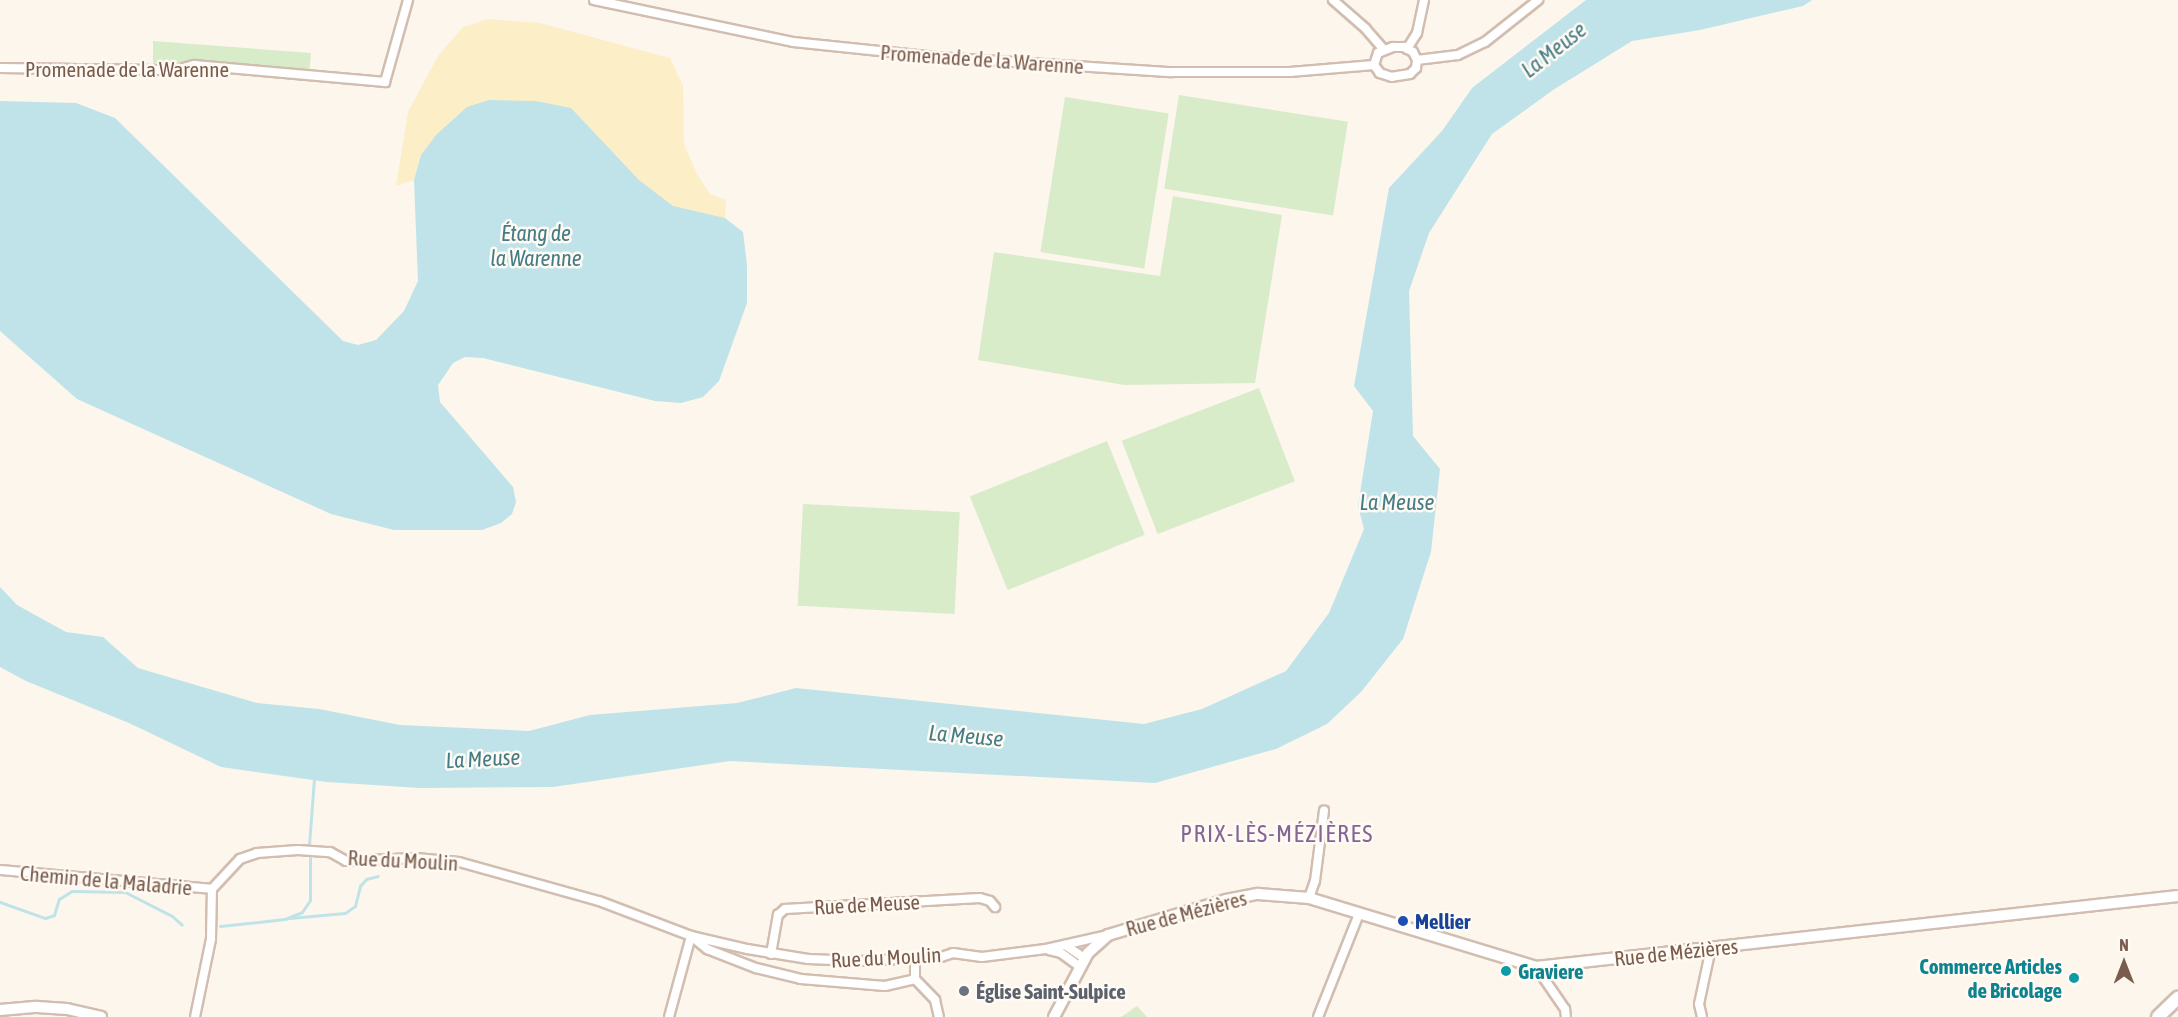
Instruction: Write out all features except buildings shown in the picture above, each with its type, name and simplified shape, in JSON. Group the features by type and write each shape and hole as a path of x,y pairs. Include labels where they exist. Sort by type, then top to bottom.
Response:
{"main road":[{"path":"2158,1017 2178,998"}],"street":[{"name":"Promenade de la Warenne","path":"0,68 176,70 194,65 385,82 408,0"},
{"name":"Promenade de la Warenne","path":"594,0 793,42 936,57 1172,72 1290,72 1374,65"},
{"path":"1333,0 1365,28 1383,49"},
{"path":"1407,49 1417,33 1424,0"},
{"path":"1417,60 1458,55 1485,42 1538,0"},
{"path":"1383,49 1407,49 1413,52 1417,60 1416,68 1401,77 1380,73 1374,65 1378,54 1383,49"},
{"path":"1309,898 1315,881 1324,811"},
{"name":"Rue du Moulin","path":"212,890 240,859 257,853 298,850 330,852 346,861 365,862 416,858 474,865 579,895 691,936 771,954 830,961 915,958 953,953 982,957 1046,949 1108,935"},
{"name":"Chemin de la Maladrie","path":"0,870 212,890"},
{"path":"195,1017 211,939 212,890"},
{"name":"Rue de Mézières","path":"1084,959 1108,935 1248,895 1280,894 1309,898 1536,967 2178,896"},
{"name":"Rue de Meuse","path":"771,954 778,915 785,909 980,898 990,901 995,907"},
{"path":"1318,1017 1359,914"},
{"path":"669,1017 691,936"},
{"name":"Rue du Moulin","path":"691,936 707,949 756,968 801,979 885,987 915,980"},
{"path":"1064,945 1084,959"},
{"path":"1702,1017 1698,1004 1712,948"},
{"path":"1046,949 1084,959"},
{"path":"915,958 915,980 933,997 939,1013"},
{"path":"1054,1017 1084,959"},
{"path":"1536,967 1565,1009 1566,1017"},
{"path":"0,1010 9,1007 67,1009 101,1017"}],"green space":[{"path":"153,41 311,53 309,73 153,66"},
{"path":"1179,95 1348,122 1333,216 1164,189"},
{"path":"1065,97 1169,113 1144,268 1040,252"},
{"path":"1173,196 1282,215 1255,383 1124,385 978,360 994,252 1160,276"},
{"path":"1259,388 1295,481 1158,534 1122,441"},
{"path":"1107,441 1145,535 1008,590 970,496"},
{"path":"803,504 960,512 954,614 798,606"},
{"path":"1137,1006 1147,1017 1121,1017"}],"sand":[{"path":"488,19 540,23 670,58 683,86 684,144 697,174 710,194 726,200 725,218 673,207 639,180 571,109 434,138 421,155 414,180 396,186 408,112 438,56 463,27"}],"water":[{"name":"La Meuse","path":"1586,0 1812,0 1803,6 1700,30 1632,41 1553,90 1492,134 1429,233 1409,291 1413,436 1440,469 1431,552 1403,639 1361,692 1327,724 1276,749 1155,783 730,761 553,787 420,788 327,782 221,767 129,723 26,681 0,667 0,587 17,605 66,632 103,637 138,668 257,703 319,709 400,725 529,731 590,715 737,703 796,688 1144,724 1202,709 1286,671 1329,613 1364,529 1358,506 1373,411 1354,386 1389,188 1442,131 1472,88"},
{"name":"Étang de la Warenne","path":"489,100 536,101 571,108 639,180 673,206 725,218 743,232 747,265 747,303 719,381 703,397 681,403 655,401 483,358 465,357 453,363 438,385 440,402 513,487 516,502 512,514 501,523 482,530 394,530 331,514 77,399 0,331 0,101 76,103 115,118 343,341 358,345 376,340 404,311 418,281 414,180 421,155 436,135 467,107"}],"waterway":[{"path":"309,845 314,778"},
{"path":"220,926 285,919 302,912 310,900 310,857"},
{"path":"290,918 345,913 355,906 360,886 366,879 378,876"},
{"path":"0,902 45,918 54,915 59,899 72,891 125,892 172,916 182,925"}],"place":[{"name":"Mellier","path":"1403,921"},
{"name":"Graviere","path":"1506,971"},
{"name":"Commerce Articles de Bricolage","path":"2074,978"},
{"name":"Église Saint-Sulpice","path":"964,991"}],"district":[{"name":"PRIX-LÈS-MÉZIÈRES","path":"1277,834"}]}
